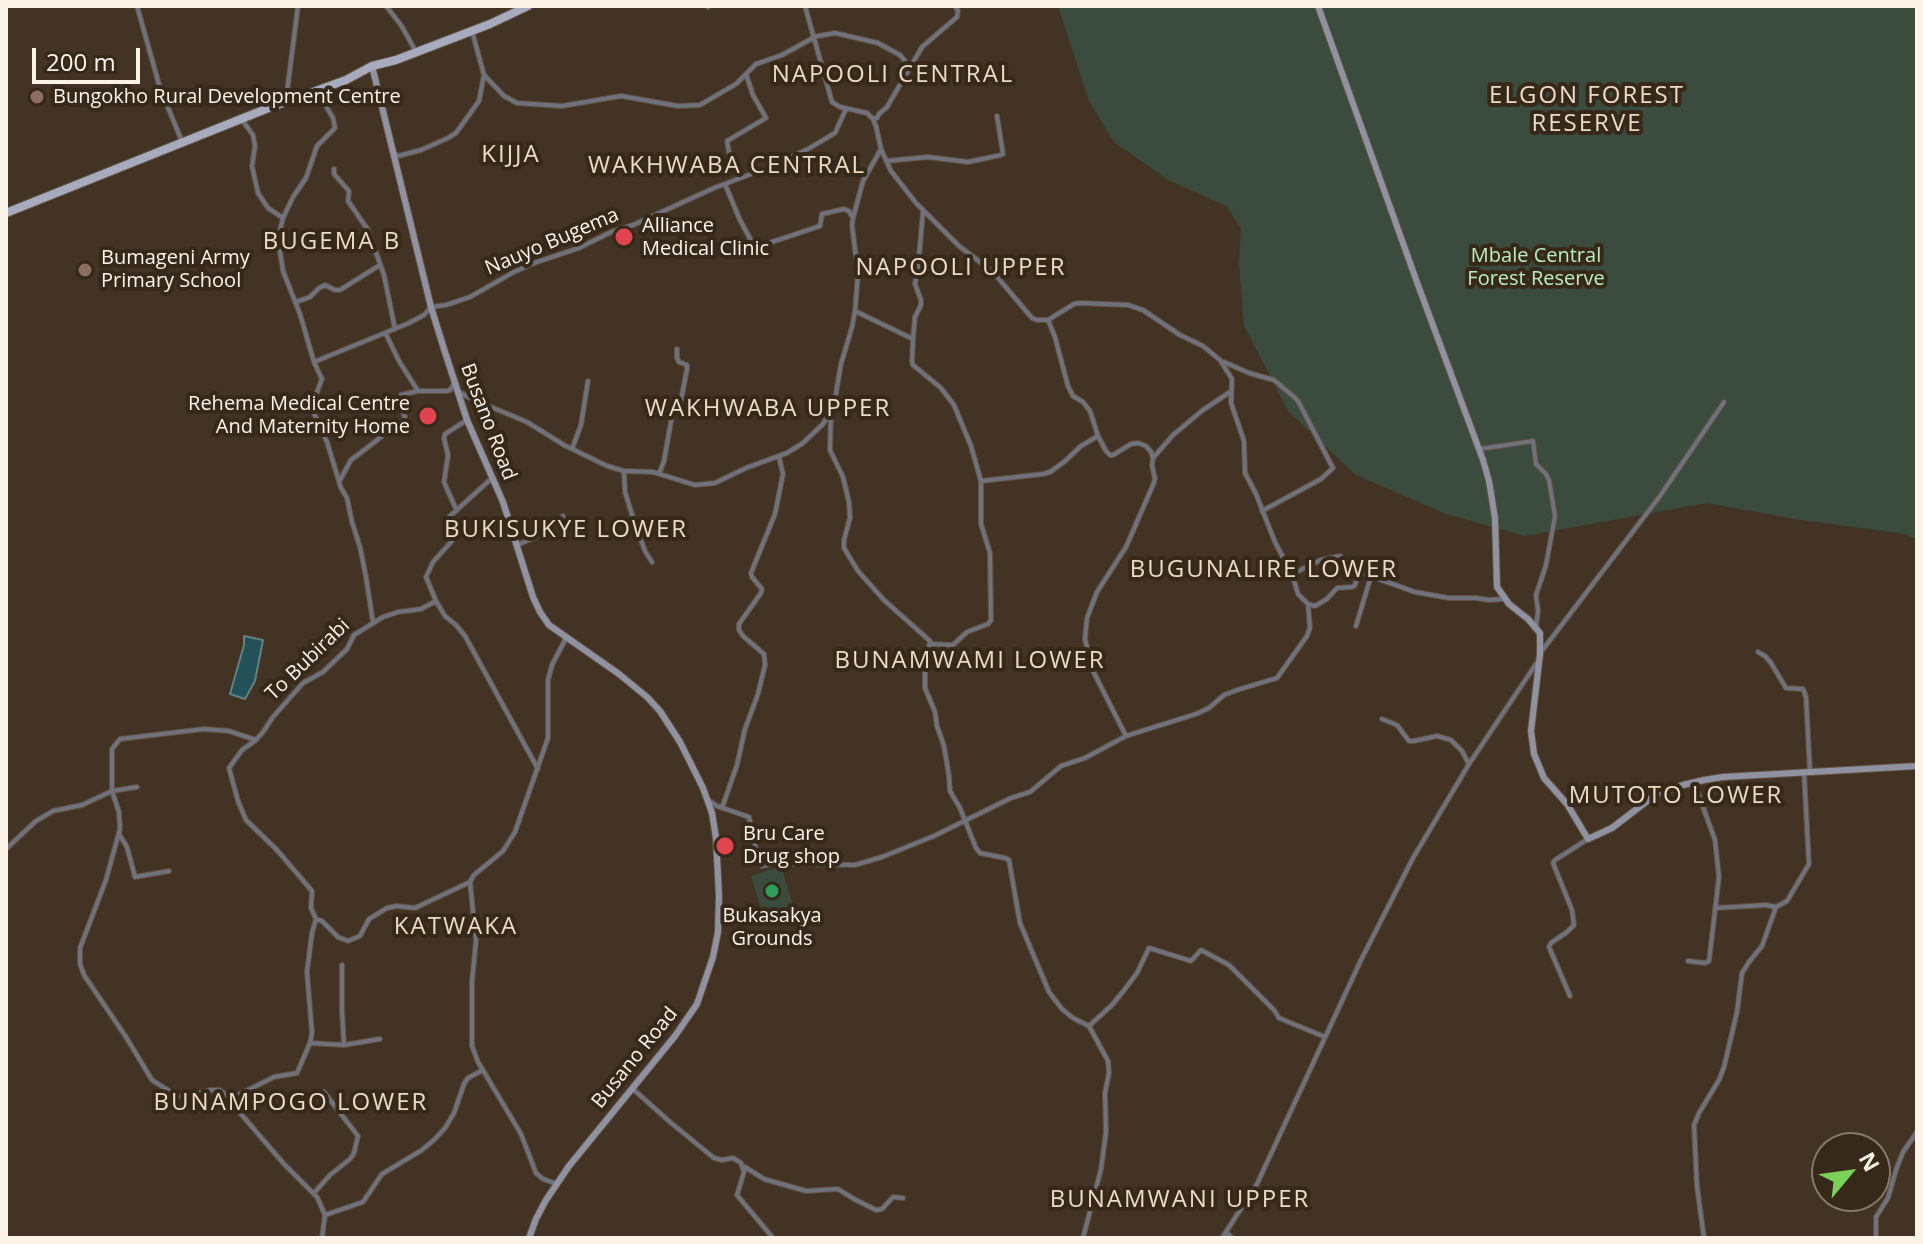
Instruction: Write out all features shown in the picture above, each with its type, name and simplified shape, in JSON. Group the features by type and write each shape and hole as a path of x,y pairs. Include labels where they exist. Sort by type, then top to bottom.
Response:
{"main road":[{"path":"6,213 346,80 372,66 472,31 528,6"}],"street":[{"path":"137,6 160,88 183,144"},
{"path":"288,102 298,6"},
{"path":"386,6 416,52"},
{"path":"805,6 830,98 835,105 867,113 873,119 886,161 923,211 959,246 993,272 1032,318 1048,320 1080,303 1138,307 1180,335 1203,346 1221,361 1274,380 1298,401 1333,468 1321,479 1262,511"},
{"path":"873,119 887,107 927,42 957,17 955,6"},
{"path":"1318,6 1489,481 1495,518 1496,581 1504,599 1536,627 1541,636 1531,731 1534,754 1544,778 1567,804 1588,839"},
{"path":"393,153 398,156 421,150 448,138 456,133 479,101 484,75 472,31"},
{"path":"484,75 509,100 522,103 562,106 621,96 691,107 706,103 736,84 756,64 782,55 813,37 839,33 878,43 900,55 910,67"},
{"name":"Busano Road","path":"372,66 431,307 467,420 503,502 515,546 540,612 549,625 619,674 660,711 680,742 708,800 716,838 719,920 703,990 689,1018 584,1146 557,1184 536,1219 529,1238"},
{"path":"738,178 727,141 766,118 746,74"},
{"path":"316,91 333,118 335,128 317,146 306,178 283,218 278,239 282,266 322,379 312,409 348,501 360,547 373,622 392,614 421,609 436,601"},
{"name":"Nauyo Bugema","path":"314,362 386,334 424,315 431,307 470,297 541,260 579,248 662,210 775,165 829,137 838,128 846,109"},
{"path":"886,161 928,157 968,162 1001,155 997,116"},
{"path":"241,120 253,135 252,166 258,193 268,208 283,218"},
{"path":"881,149 863,181 853,215 858,274 855,311 831,411 830,450 843,477 849,502 850,525 844,548 858,571 884,600 930,641 925,688 944,746 950,791 980,853 1009,860 1020,923 1043,981 1062,1009 1089,1026 1108,1061 1106,1132 1101,1169 1083,1238"},
{"path":"334,169 334,174 349,191 348,201 368,230 395,329"},
{"path":"725,184 740,220 757,247 820,226 822,214 844,209 853,215"},
{"path":"923,211 915,284 921,305 915,317 912,362 941,388 954,405 971,446 981,481 981,524 990,553 991,620 967,632 953,645 930,644"},
{"path":"296,302 310,297 325,285 340,290 380,265"},
{"path":"855,311 913,339"},
{"path":"1048,320 1068,386 1073,396 1090,411 1106,451 1110,455 1138,443 1146,446 1153,458 1155,479 1147,500 1126,547 1091,603 1087,618 1085,639 1092,669 1126,736"},
{"path":"386,334 418,391"},
{"path":"659,474 675,399 681,400 687,369 687,365 677,358 677,349"},
{"path":"708,800 749,817 762,866 787,861 794,864 855,865 895,852 1030,792 1061,766 1085,758 1126,736 1196,714 1224,695 1277,678 1307,636 1310,614 1308,604 1298,594 1292,574 1245,473 1244,441 1233,411 1230,375 1221,361"},
{"path":"572,449 581,425 588,381"},
{"path":"340,480 351,460 376,441 383,431 404,420 398,402 401,395 418,391 447,391 456,387 472,399 527,422 607,466 624,471 641,470 702,486 796,448 823,424 831,411"},
{"path":"1153,458 1185,425 1231,392"},
{"path":"1222,1238 1257,1184 1361,960 1413,858 1469,764 1539,657 1660,496 1724,402"},
{"path":"457,510 444,482 448,455 444,438 467,420"},
{"path":"981,481 1050,472 1098,436"},
{"path":"1479,449 1533,441 1536,464 1549,480 1555,516 1546,565 1536,595 1536,627"},
{"path":"722,808 765,665 764,654 743,636 739,624 762,589 751,573 775,514 783,474 779,457"},
{"path":"624,471 625,492 645,551 652,562"},
{"path":"492,478 448,518 452,541 433,562 426,580 445,616 461,629 538,769"},
{"path":"515,546 536,537 563,516"},
{"path":"1292,574 1338,556 1359,572 1415,592 1449,598 1504,599"},
{"path":"1308,604 1320,604 1337,588 1352,587 1359,572"},
{"path":"1356,626 1371,576"},
{"name":"To Bubirabi","path":"316,919 311,908 313,895 309,886 250,825 238,801 229,768 303,683 335,662 347,649 352,637 373,622"},
{"path":"230,1099 274,1077 295,1074 310,1043 307,967 316,919 348,941 360,936 364,924 387,908 415,908 470,882 509,844 549,731 548,680 566,638"},
{"path":"1716,908 1776,907 1787,901 1808,867 1806,697 1803,689 1786,688 1771,663 1758,652"},
{"path":"1382,719 1397,725 1409,741 1437,736 1451,740 1469,764"},
{"path":"256,740 229,731 204,729 120,739 115,743 111,755 112,791 119,812 119,834 106,880 80,948 80,964 84,975 152,1080 177,1096 220,1090 284,1164 314,1193 325,1215 322,1238"},
{"path":"1570,996 1549,947 1574,925 1572,910 1553,863 1555,860 1612,828 1655,795 1694,782 1723,777 1917,766"},
{"path":"1688,961 1709,961 1719,877 1715,840 1694,782"},
{"path":"6,849 48,813 91,802 112,791 137,787"},
{"path":"119,834 127,847 135,877 169,871"},
{"path":"470,882 476,941 472,1038 475,1055 515,1122 536,1173 557,1184"},
{"path":"1704,1238 1694,1125 1719,1080 1737,1012 1741,975 1762,946 1776,907"},
{"path":"1089,1026 1125,989 1149,948 1190,961 1202,950 1229,965 1279,1018 1325,1037"},
{"path":"342,965 344,1045"},
{"path":"310,1043 344,1045 380,1039"},
{"path":"325,1215 363,1202 382,1174 435,1139 454,1113 468,1078 483,1070"},
{"path":"631,1088 714,1158 733,1158 764,1179 806,1191 838,1189 876,1210 882,1209 893,1197 903,1198"},
{"path":"314,1193 350,1159 358,1136 324,1092"},
{"path":"1876,1238 1876,1217 1888,1198 1903,1152 1917,1132"},
{"path":"743,1165 738,1197 773,1238"},
{"path":"1226,1232 1232,1238"}],"green space":[{"name":"Mbale Central Forest Reserve","path":"1058,6 1917,6 1917,540 1906,534 1707,503 1525,536 1446,514 1356,475 1289,412 1244,326 1239,264 1241,228 1226,206 1168,180 1114,142 1089,101"},
{"name":"Bukasakya Grounds","path":"781,866 793,906 763,915 751,876"}],"water":[{"path":"244,636 263,640 255,681 245,699 230,694"}],"place":[{"name":"Bungokho Rural Development Centre","path":"37,97"},
{"name":"Alliance Medical Clinic","path":"624,237"},
{"name":"Bumageni Army Primary School","path":"85,270"},
{"name":"Rehema Medical Centre And Maternity Home","path":"428,416"},
{"name":"Bru Care Drug shop","path":"725,846"},
{"name":"Bukasakya Grounds","path":"772,891"}],"district":[{"name":"NAPOOLI CENTRAL","path":"893,75"},
{"name":"ELGON FOREST RESERVE","path":"1587,110"},
{"name":"KIJJA","path":"511,155"},
{"name":"WAKHWABA CENTRAL","path":"727,166"},
{"name":"BUGEMA B","path":"332,242"},
{"name":"NAPOOLI UPPER","path":"961,268"},
{"name":"WAKHWABA UPPER","path":"768,409"},
{"name":"BUKISUKYE LOWER","path":"566,530"},
{"name":"BUGUNALIRE LOWER","path":"1264,570"},
{"name":"BUNAMWAMI LOWER","path":"970,661"},
{"name":"MUTOTO LOWER","path":"1676,796"},
{"name":"KATWAKA","path":"456,927"},
{"name":"BUNAMPOGO LOWER","path":"291,1103"},
{"name":"BUNAMWANI UPPER","path":"1180,1200"}]}
